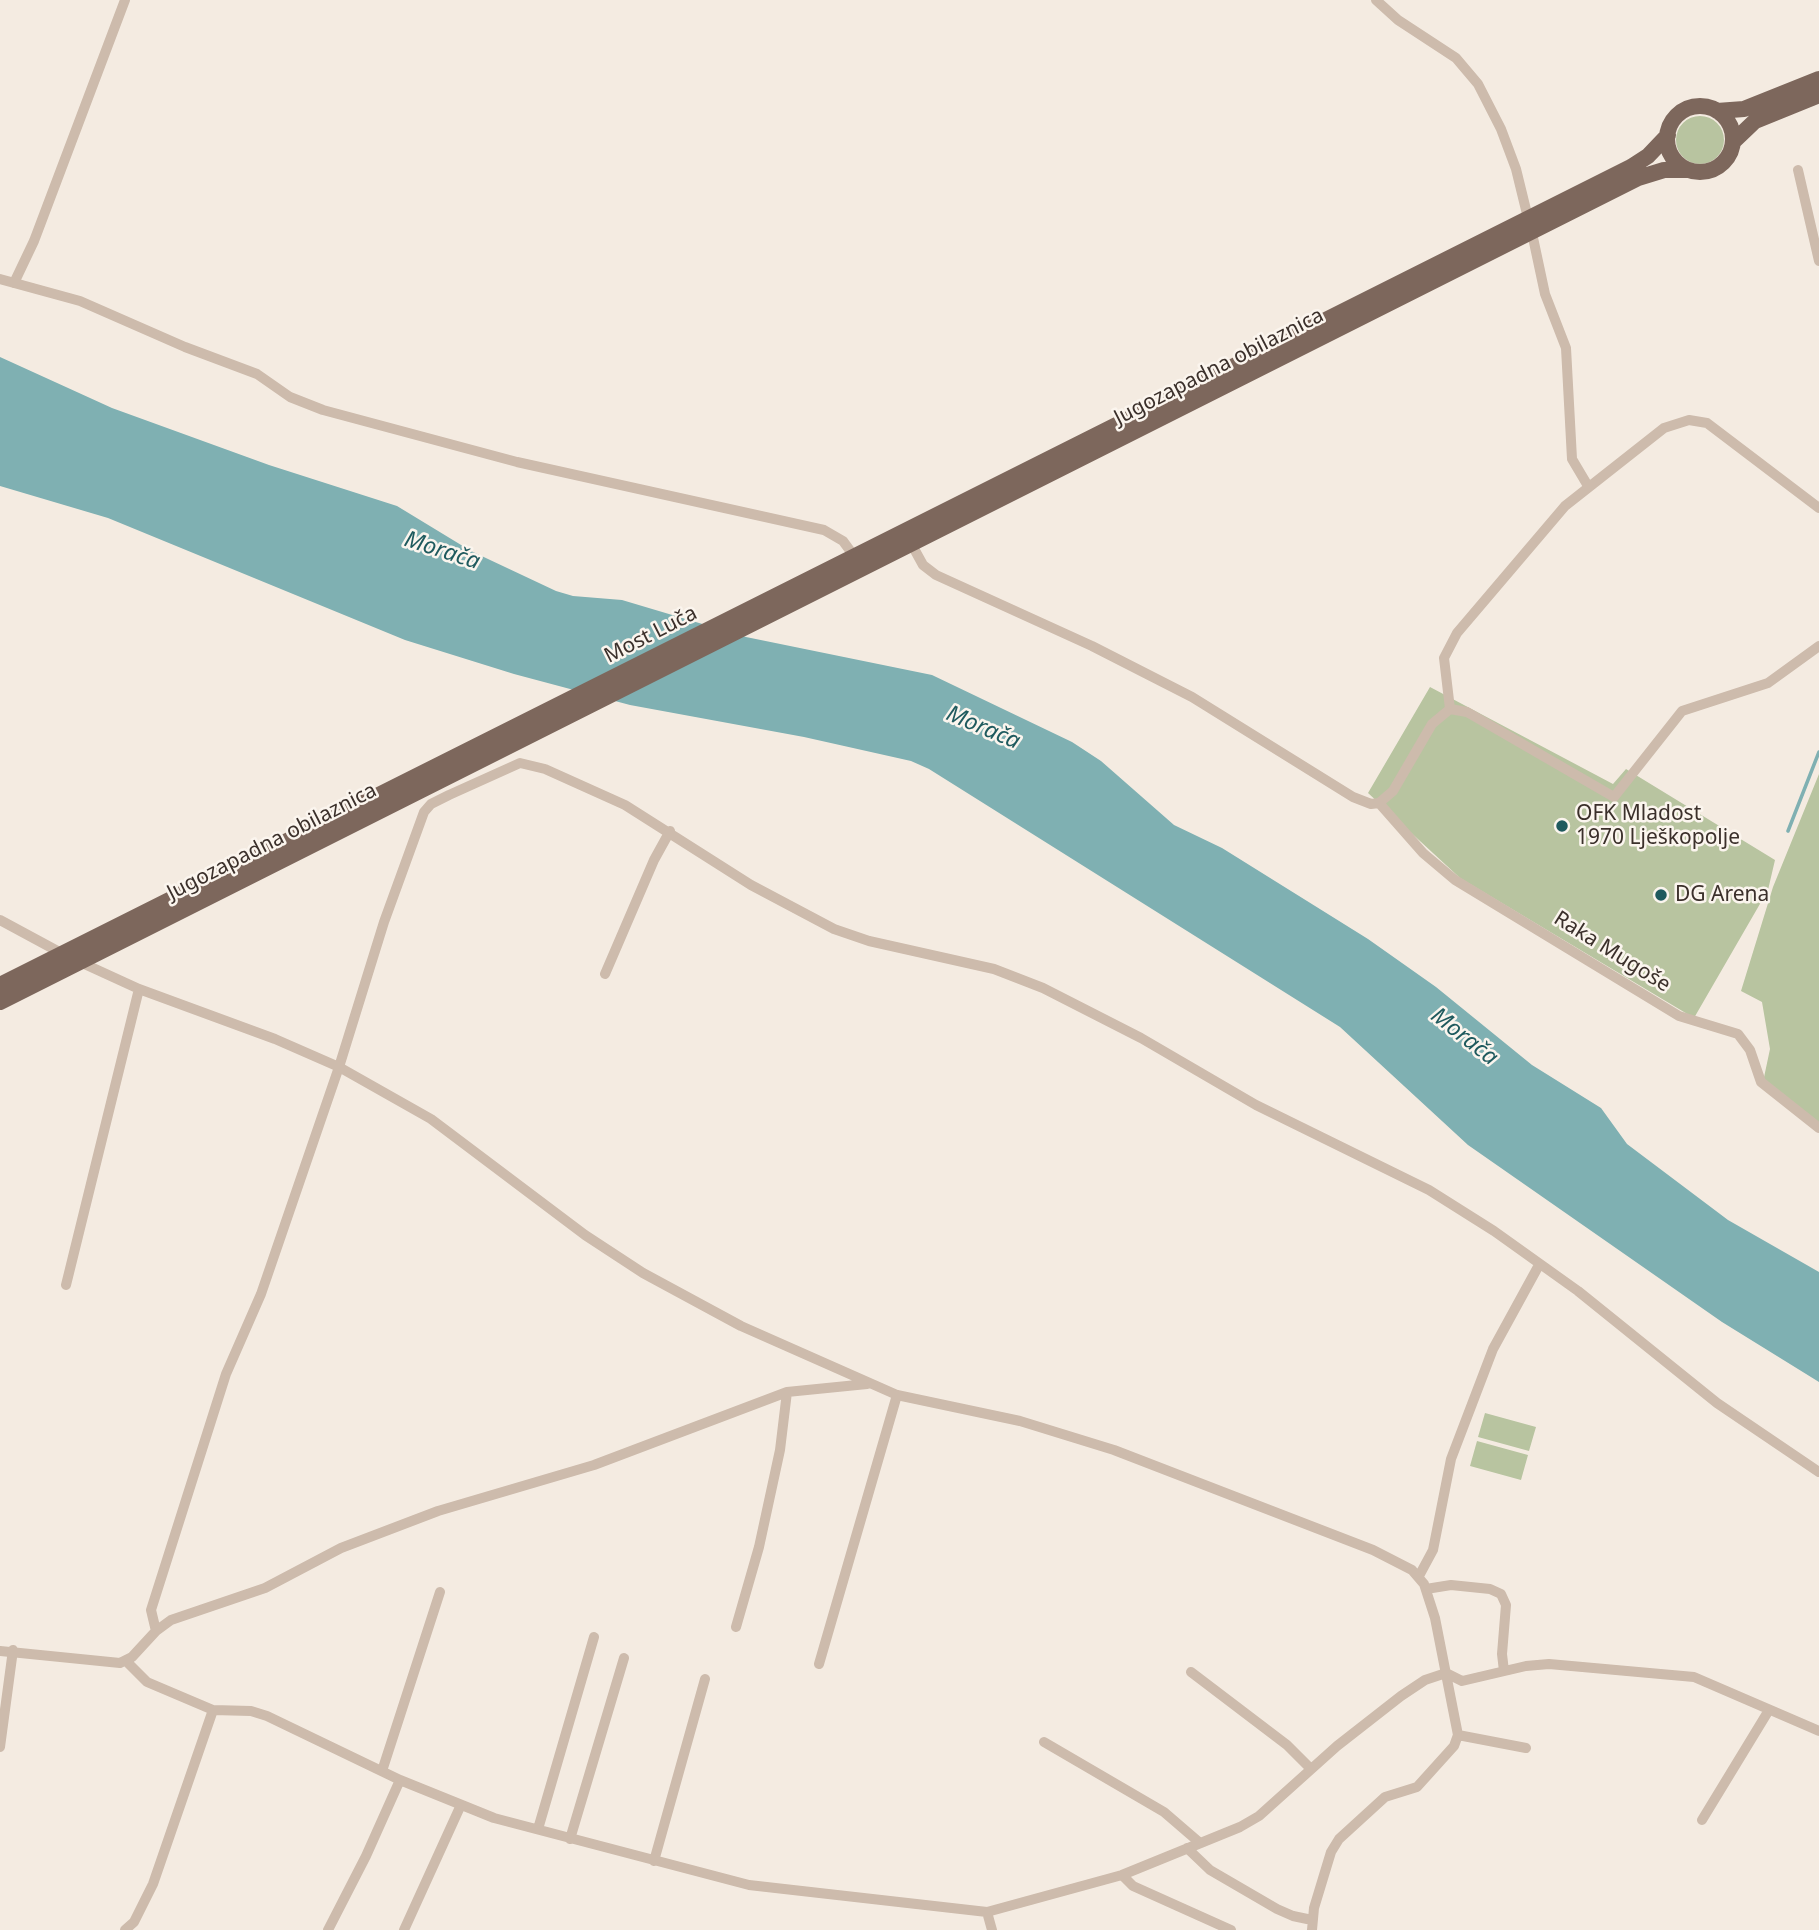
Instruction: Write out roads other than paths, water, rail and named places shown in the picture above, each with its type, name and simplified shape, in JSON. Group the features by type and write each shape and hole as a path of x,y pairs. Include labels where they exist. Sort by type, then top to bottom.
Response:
{"main road":[{"path":"1717,111 1752,106 1819,79"},
{"path":"1733,142 1755,121 1819,94"},
{"path":"1706,107 1717,111 1730,124 1733,142 1728,157 1715,169 1698,172 1689,170 1672,156 1668,135 1673,121 1687,109 1706,107"},
{"name":"Jugozapadna obilaznica","path":"769,608 912,545 1530,225 1648,156 1668,135"},
{"name":"Jugozapadna obilaznica","path":"769,608 854,556 1530,225 1638,178 1664,170 1689,170"},
{"name":"Most Luča","path":"560,713 769,608"},
{"name":"Jugozapadna obilaznica","path":"0,985 560,713"},
{"name":"Jugozapadna obilaznica","path":"0,1002 560,713"}],"street":[{"path":"14,283 34,241 125,0"},
{"path":"1376,0 1398,20 1456,58 1474,77 1505,139 1530,225 1545,294 1566,348 1572,459 1588,485"},
{"path":"1798,170 1819,261"},
{"path":"0,279 80,301 185,347 257,374 290,397 323,410 517,462 824,530 843,541 854,556"},
{"path":"1450,709 1444,658 1457,633 1496,584 1588,485 1664,428 1676,422 1697,419 1707,423 1819,508"},
{"path":"912,545 923,565 936,575 1192,697 1353,797 1371,804 1379,803 1393,791 1432,724 1450,709 1467,712 1614,797 1682,711 1768,683 1819,646"},
{"path":"156,1631 151,1610 222,1387 261,1294 339,1067 384,922 424,812 431,804 504,768 530,763 625,804 751,885 834,929 869,941 994,969 1057,995 1141,1038 1256,1105 1441,1197 1595,1304 1717,1404 1819,1472"},
{"name":"Raka Mugoše","path":"1379,803 1423,853 1455,880 1679,1016 1738,1034 1750,1050 1761,1082 1819,1128"},
{"path":"605,974 654,860 670,831"},
{"path":"0,920 63,954"},
{"path":"80,962 139,989 339,1067 431,1119 585,1235 662,1286 729,1320 897,1395 1009,1418 1114,1450 1373,1550 1408,1567 1419,1576 1426,1588 1458,1735 1454,1746 1418,1787 1385,1797 1339,1839 1328,1861 1312,1925 1277,1909 1210,1870 1187,1849"},
{"path":"66,1285 139,989"},
{"path":"1419,1576 1433,1550 1451,1459 1493,1349 1539,1265"},
{"path":"0,1651 13,1650 120,1663 127,1661 156,1631 179,1617 265,1588 341,1548 438,1511 593,1465 787,1392 870,1384"},
{"path":"736,1627 759,1547 778,1463 787,1392"},
{"path":"819,1664 897,1395"},
{"path":"1426,1588 1451,1585 1490,1589 1502,1594 1506,1605 1502,1654 1504,1671"},
{"path":"382,1771 440,1592"},
{"path":"538,1829 594,1637"},
{"path":"0,1747 13,1650"},
{"path":"570,1839 624,1658"},
{"path":"127,1661 146,1682 213,1710 251,1712 267,1716 460,1807 570,1839 768,1888 987,1912 1122,1875 1259,1816 1311,1769 1416,1685 1446,1673"},
{"path":"1446,1673 1458,1681 1549,1664 1608,1672 1679,1675 1705,1681 1819,1731"},
{"path":"1191,1672 1287,1745 1311,1769"},
{"path":"654,1861 705,1679"},
{"path":"125,1930 134,1922 153,1884 213,1710"},
{"path":"1702,1820 1769,1710"},
{"path":"1458,1735 1526,1748"},
{"path":"1044,1742 1164,1812 1200,1843"},
{"path":"328,1930 366,1856 400,1780"},
{"path":"404,1930 460,1807"},
{"path":"1122,1875 1130,1885 1231,1930"},
{"path":"987,1912 992,1930"}],"water":[{"name":"Morača","path":"0,357 112,408 269,465 397,506 471,551 556,591 573,596 622,600 746,637 932,675 1072,742 1101,761 1174,825 1222,848 1368,939 1436,987 1532,1065 1601,1108 1627,1144 1728,1220 1819,1272 1819,1382 1722,1322 1468,1145 1340,1027 929,769 911,761 804,737 630,705 514,674 405,640 108,518 0,486"}],"waterway":[{"path":"1788,831 1819,752"}],"place":[{"name":"OFK Mladost 1970 Lješkopolje","path":"1562,826"},
{"name":"DG Arena","path":"1661,895"}]}
